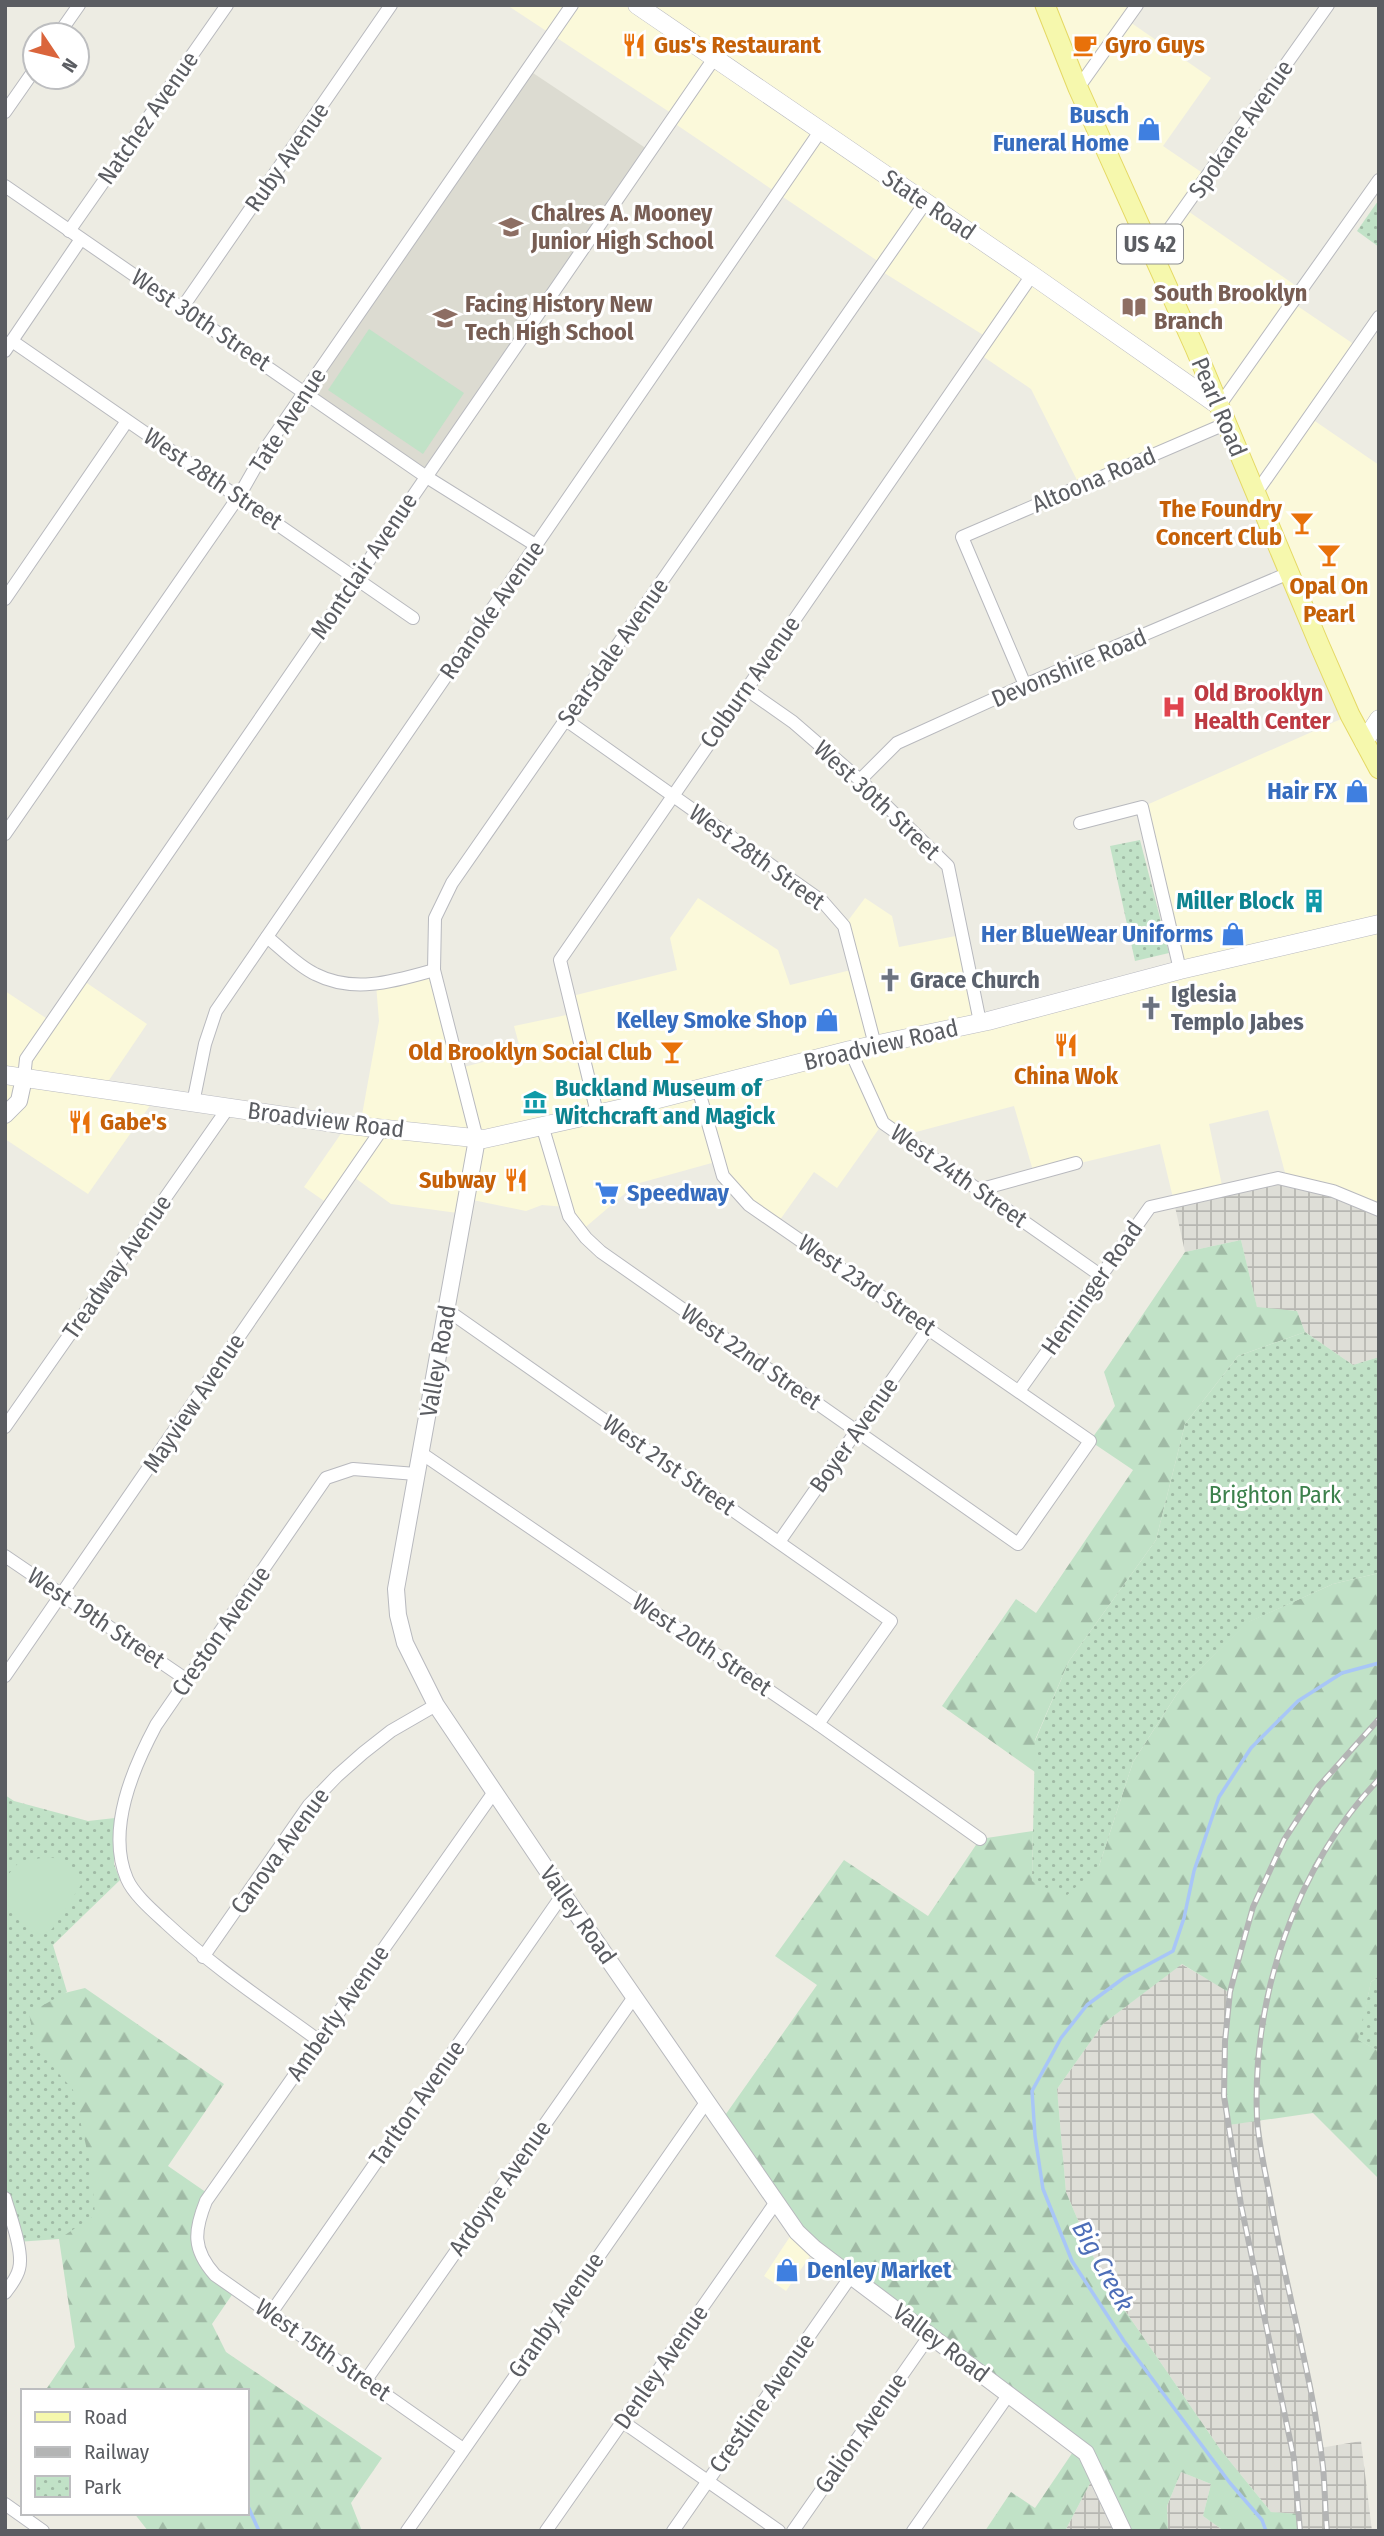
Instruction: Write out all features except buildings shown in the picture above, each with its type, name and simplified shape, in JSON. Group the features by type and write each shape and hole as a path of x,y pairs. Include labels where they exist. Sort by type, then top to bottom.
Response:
{"main road":[{"name":"Pearl Road","path":"1045,5 1078,88 1153,252 1289,573 1364,742 1379,769"},
{"name":"State Road","path":"649,8 715,58 1032,275 1222,415"},
{"path":"1364,742 1379,719"},
{"name":"Broadview Road","path":"5,1075 382,1129 477,1139 493,1138 1379,924"}],"street":[{"path":"68,21 79,5"},
{"name":"Natchez Avenue","path":"69,231 227,5"},
{"name":"Ruby Avenue","path":"182,308 391,5"},
{"name":"Tate Avenue","path":"5,834 239,496 268,444 572,5"},
{"path":"1078,88 1137,5"},
{"name":"Spokane Avenue","path":"1153,252 1328,5"},
{"name":"Montclair Avenue","path":"24,1078 26,1059 715,58"},
{"path":"5,112 21,89"},
{"name":"Roanoke Avenue","path":"193,1103 205,1044 216,1011 821,130"},
{"path":"1222,415 1377,185"},
{"name":"West 30th Street","path":"5,186 425,476 537,547"},
{"name":"Searsdale Avenue","path":"477,1139 434,970 435,918 452,883 925,203"},
{"path":"9,346 81,239"},
{"name":"Colburn Avenue","path":"597,1113 560,960 1032,275"},
{"path":"1256,493 1379,317"},
{"name":"West 28th Street","path":"9,346 239,496 413,618"},
{"name":"Altoona Road","path":"1025,685 962,537 1222,415"},
{"path":"5,599 127,421"},
{"name":"Devonshire Road","path":"860,780 897,743 1025,685 1289,573"},
{"name":"West 30th Street","path":"746,689 793,722 860,780 948,866 980,1022"},
{"name":"West 28th Street","path":"566,720 823,902 844,926 875,1045"},
{"path":"1080,823 1142,807 1180,970"},
{"path":"267,937 315,974 343,984 366,986 434,970"},
{"name":"West 24th Street","path":"850,1050 883,1123 1100,1275"},
{"path":"5,1115 19,1101 24,1078"},
{"name":"West 23rd Street","path":"698,1088 723,1176 749,1205 929,1327 1090,1441 1018,1544"},
{"name":"Treadway Avenue","path":"5,1427 228,1108"},
{"name":"West 22nd Street","path":"542,1125 569,1216 601,1252 1018,1544"},
{"name":"Mayview Avenue","path":"5,1676 382,1129"},
{"name":"Valley Road","path":"477,1139 396,1589 398,1615 405,1643 436,1704 494,1792 797,2232 813,2248 1086,2453 1123,2531"},
{"path":"978,1190 1076,1163"},
{"name":"Henninger Road","path":"1019,1391 1150,1208 1278,1178 1333,1191 1379,1210"},
{"name":"West 21st Street","path":"447,1310 891,1621 818,1724"},
{"name":"Boyer Avenue","path":"779,1542 929,1327"},
{"name":"West 20th Street","path":"421,1453 818,1724 980,1839"},
{"name":"Creston Avenue","path":"203,1957 150,1908 127,1880 120,1846 123,1811 142,1753 156,1726 326,1478 354,1469 416,1474"},
{"name":"West 19th Street","path":"5,1556 187,1680"},
{"name":"Canova Avenue","path":"203,1957 309,1805 363,1753 391,1731 436,1704"},
{"name":"Amberly Avenue","path":"196,2241 198,2222 206,2201 494,1792"},
{"name":"Tarlton Avenue","path":"271,2313 563,1894"},
{"path":"203,1957 318,2040"},
{"name":"Ardoyne Avenue","path":"366,2379 634,1997"},
{"name":"Granby Avenue","path":"407,2531 707,2101"},
{"path":"5,2198 20,2255 20,2266 16,2278 5,2293"},
{"name":"Denley Avenue","path":"546,2531 776,2202"},
{"name":"West 15th Street","path":"196,2241 205,2264 215,2275 463,2449"},
{"name":"Crestline Avenue","path":"673,2531 851,2276"},
{"name":"Galion Avenue","path":"793,2531 930,2335"},
{"path":"913,2531 1009,2393"},
{"path":"623,2422 779,2531"},
{"path":"5,2504 43,2531"},
{"path":"417,2516 423,2531"}],"shaded area":[{"path":"507,5 1137,5 1127,20 1211,78 1163,146 1207,176 1185,209 1302,290 1293,303 1358,347 1309,417 1379,465 1379,719 1364,742 1379,769 1379,1210 1287,1180 1268,1110 1209,1124 1223,1190 1174,1202 1160,1144 1034,1174 1014,1106 901,1136 883,1123 837,1188 814,1172 777,1224 749,1205 719,1161 636,1184 581,1231 566,1207 542,1205 526,1211 468,1199 465,1214 391,1204 351,1175 330,1205 304,1187 347,1125 360,1126 379,1021 376,984 434,970 460,1068 521,1052 514,1026 571,1014 568,997 677,970 670,938 698,898 778,950 790,985 855,969 844,926 865,898 892,916 899,947 961,935 981,1022 1180,970 1142,807 1350,715 1225,424 1080,486 1031,389 978,353 988,338 878,269 882,264 671,121 674,115"},
{"name":"Facing History New Tech High School","path":"527,69 650,151 425,475 306,392"},
{"path":"81,979 147,1024 103,1089 156,1097 88,1194 5,1139 5,991 52,1022"},
{"path":"1278,1178 1379,1210 1379,1357 1353,1365 1305,1332 1297,1311 1257,1308 1241,1240 1185,1252 1174,1202"},
{"path":"1181,1964 1230,1992 1225,2041 1229,2125 1257,2120 1281,2261 1320,2448 1361,2441 1372,2531 1300,2531 1299,2514 1271,2512 1220,2449 1102,2277 1066,2192 1057,2089 1103,2024"},
{"path":"795,2229 815,2249 786,2291 764,2276"},
{"path":"1096,2472 1123,2531 1065,2531"},
{"path":"1181,2472 1211,2484 1203,2516 1224,2531 1168,2531 1167,2506"}],"green space":[{"path":"1379,202 1379,247 1357,231"},
{"path":"369,329 464,393 423,454 328,390"},
{"path":"1140,840 1169,953 1135,961 1110,846"},
{"path":"1241,1240 1257,1307 1297,1311 1305,1332 1238,1356 1185,1424 1156,1540 1069,1661 1035,1740 1035,1772 942,1706 1016,1599 1036,1613 1133,1470 1090,1441 1115,1406 1104,1372 1185,1252"},
{"name":"Brighton Park","path":"1305,1332 1353,1365 1379,1357 1379,1573 1333,1584 1249,1622 1182,1686 1133,1762 1099,1866 1065,1897 1032,1881 1035,1741 1069,1661 1156,1540 1185,1424 1238,1356"},
{"path":"1379,1573 1379,1976 1371,1982 1359,2040 1379,2051 1379,2179 1313,2113 1229,2125 1225,2076 1230,1993 1182,1964 1103,2024 1057,2089 1066,2192 1102,2277 1220,2449 1271,2512 1299,2514 1300,2531 1224,2531 1203,2516 1211,2484 1181,2472 1167,2506 1168,2531 1123,2531 1096,2472 1065,2531 985,2531 1011,2492 1035,2508 1077,2446 813,2248 721,2121 817,1985 775,1956 844,1860 928,1916 980,1839 1033,1831 1032,1881 1099,1866 1133,1762 1182,1686 1248,1622 1333,1584"},
{"path":"5,1795 14,1801 88,1821 115,1818 114,1864 120,1880 53,1945 67,1992 29,2013 35,2046 73,2090 91,2167 95,2215 59,2239 17,2242 5,2198"},
{"path":"49,1857 63,1860 85,1879 52,1929 41,1935 24,1925 10,1909 5,1897 5,1878 20,1861"},
{"path":"1379,1976 1379,2051 1358,2040 1371,1982"},
{"path":"85,1988 224,2084 168,2166 210,2195 198,2222 205,2264 236,2289 212,2324 226,2352 382,2458 351,2503 362,2531 148,2531 136,2515 248,2515 248,2389 46,2389 75,2347 59,2239 16,2005"}],"waterway":[{"name":"Big Creek","path":"1266,2531 1262,2520 1230,2483 1124,2341 1072,2261 1043,2189 1032,2091 1061,2038 1087,2005 1125,1977 1173,1951 1184,1918 1194,1871 1219,1797 1251,1748 1298,1701 1342,1673 1379,1663"},
{"path":"248,2506 259,2531"}],"railway":[{"path":"1300,2531 1294,2459 1241,2205 1224,2096 1225,2041 1230,1992 1253,1907 1284,1840 1319,1786 1379,1719"},
{"path":"1327,2531 1319,2434 1259,2141 1257,2073 1271,1981 1302,1894 1349,1814 1379,1779"}],"place":[{"name":"Gus's Restaurant","path":"634,45"},
{"name":"Gyro Guys","path":"1085,45"},
{"name":"Busch Funeral Home","path":"1149,129"},
{"name":"Chalres A. Mooney Junior High School","path":"511,227"},
{"name":"South Brooklyn Branch","path":"1134,307"},
{"name":"Facing History New Tech High School","path":"445,318"},
{"name":"The Foundry Concert Club","path":"1302,523"},
{"name":"Opal On Pearl","path":"1329,555"},
{"name":"Old Brooklyn Health Center","path":"1174,707"},
{"name":"Hair FX","path":"1357,791"},
{"name":"Miller Block","path":"1314,901"},
{"name":"Her BlueWear Uniforms","path":"1233,934"},
{"name":"Grace Church","path":"890,980"},
{"name":"Iglesia Templo Jabes","path":"1151,1008"},
{"name":"Kelley Smoke Shop","path":"827,1020"},
{"name":"China Wok","path":"1066,1045"},
{"name":"Old Brooklyn Social Club","path":"672,1052"},
{"name":"Buckland Museum of Witchcraft and Magick","path":"535,1102"},
{"name":"Gabe's","path":"80,1122"},
{"name":"Subway","path":"516,1180"},
{"name":"Speedway","path":"607,1193"},
{"name":"Denley Market","path":"787,2270"}]}
